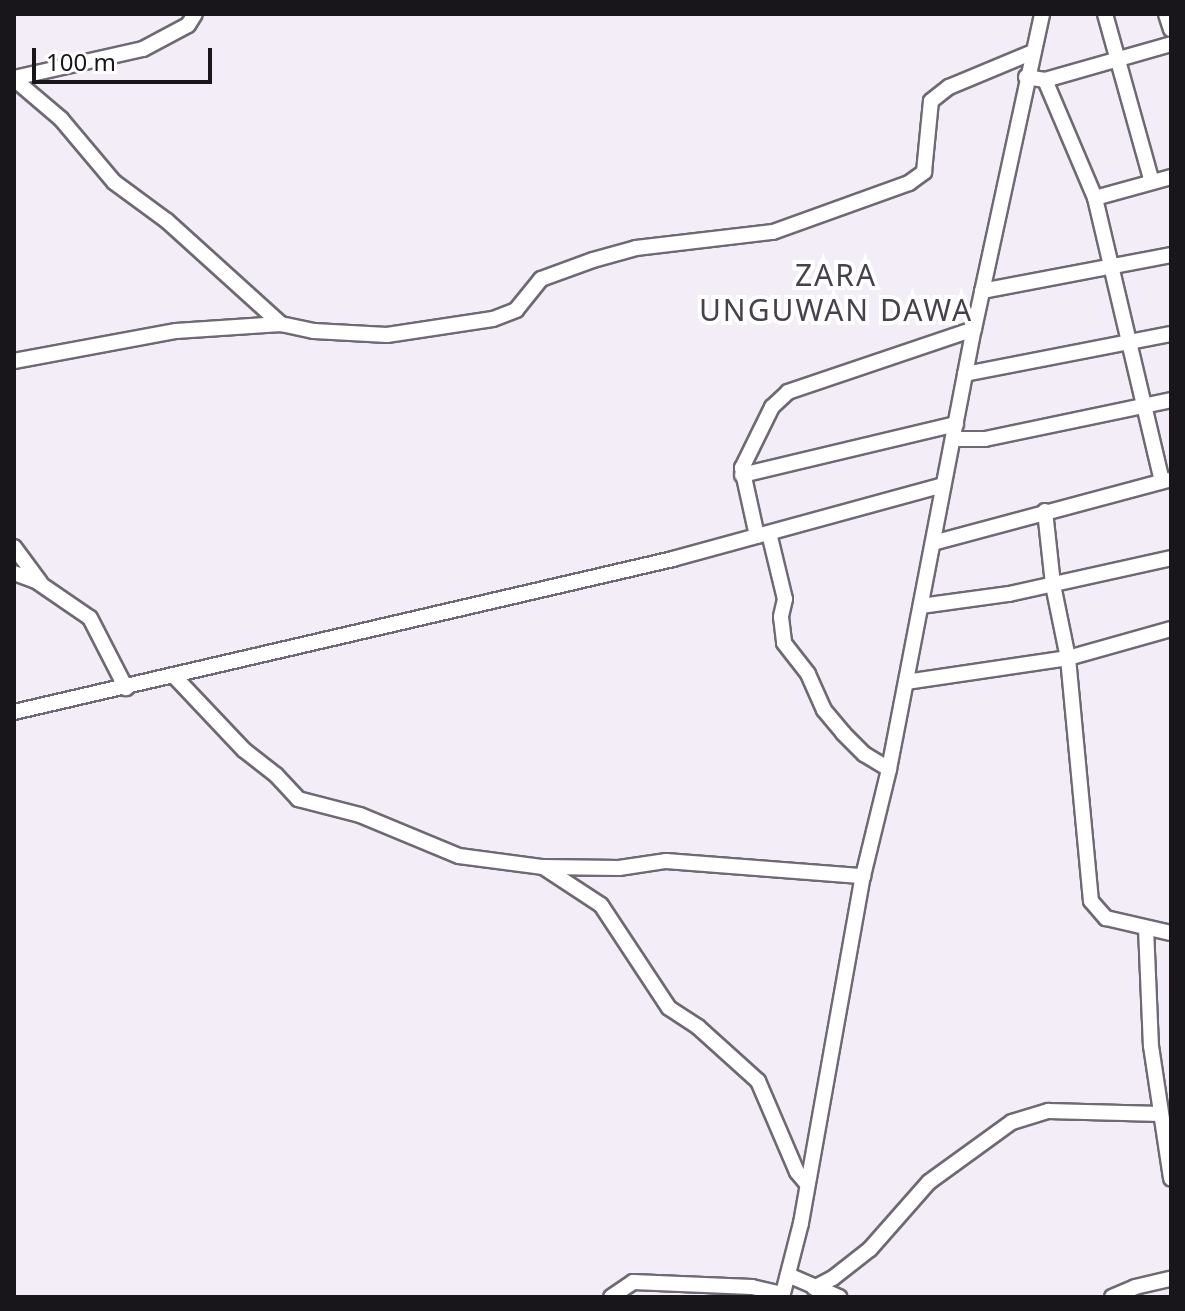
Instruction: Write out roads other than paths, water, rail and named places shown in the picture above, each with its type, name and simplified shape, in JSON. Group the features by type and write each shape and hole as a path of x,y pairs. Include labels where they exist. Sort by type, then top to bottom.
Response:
{"street":[{"path":"14,78 143,49 188,25 195,14"},
{"path":"611,1297 633,1282 752,1287 782,1296 807,1184 863,876 889,769 974,329 1042,14"},
{"path":"1105,14 1152,182"},
{"path":"1166,14 1171,29"},
{"path":"1026,77 1045,80 1115,57 1171,44"},
{"path":"14,361 176,331 281,324 314,331 387,335 473,325 516,310 541,279 593,260 636,248 773,232 909,183 924,172 931,101 949,87 1033,52"},
{"path":"14,78 61,119 114,182 167,221 281,324"},
{"path":"933,543 1045,511 1168,483 1145,406 1095,198 1045,80"},
{"path":"1095,198 1171,177"},
{"path":"982,291 1171,255"},
{"path":"889,769 864,754 843,733 824,710 808,674 784,643 781,617 785,599 742,475 767,416 788,392 974,329"},
{"path":"965,374 1171,334"},
{"path":"742,475 954,432 985,439 1171,400"},
{"path":"14,712 556,588 943,485"},
{"path":"1045,511 1053,585 1068,658 1091,901 1106,918 1171,933"},
{"path":"14,547 42,585"},
{"path":"921,606 1053,585 1171,558"},
{"path":"14,573 42,585 97,625 126,688"},
{"path":"906,682 1068,658 1171,629"},
{"path":"174,676 244,750 276,775 298,799 360,815 459,856 543,867 619,868 666,861 863,876"},
{"path":"543,867 601,905 669,1008 698,1027 758,1081 797,1172 807,1184"},
{"path":"1146,928 1151,1046 1171,1179"},
{"path":"814,1288 833,1278 870,1249 929,1182 1012,1122 1048,1111 1161,1114"},
{"path":"788,1275 839,1297"},
{"path":"1112,1297 1135,1287 1171,1279"}],"district":[{"name":"ZARA UNGUWAN DAWA","path":"836,292"}]}
